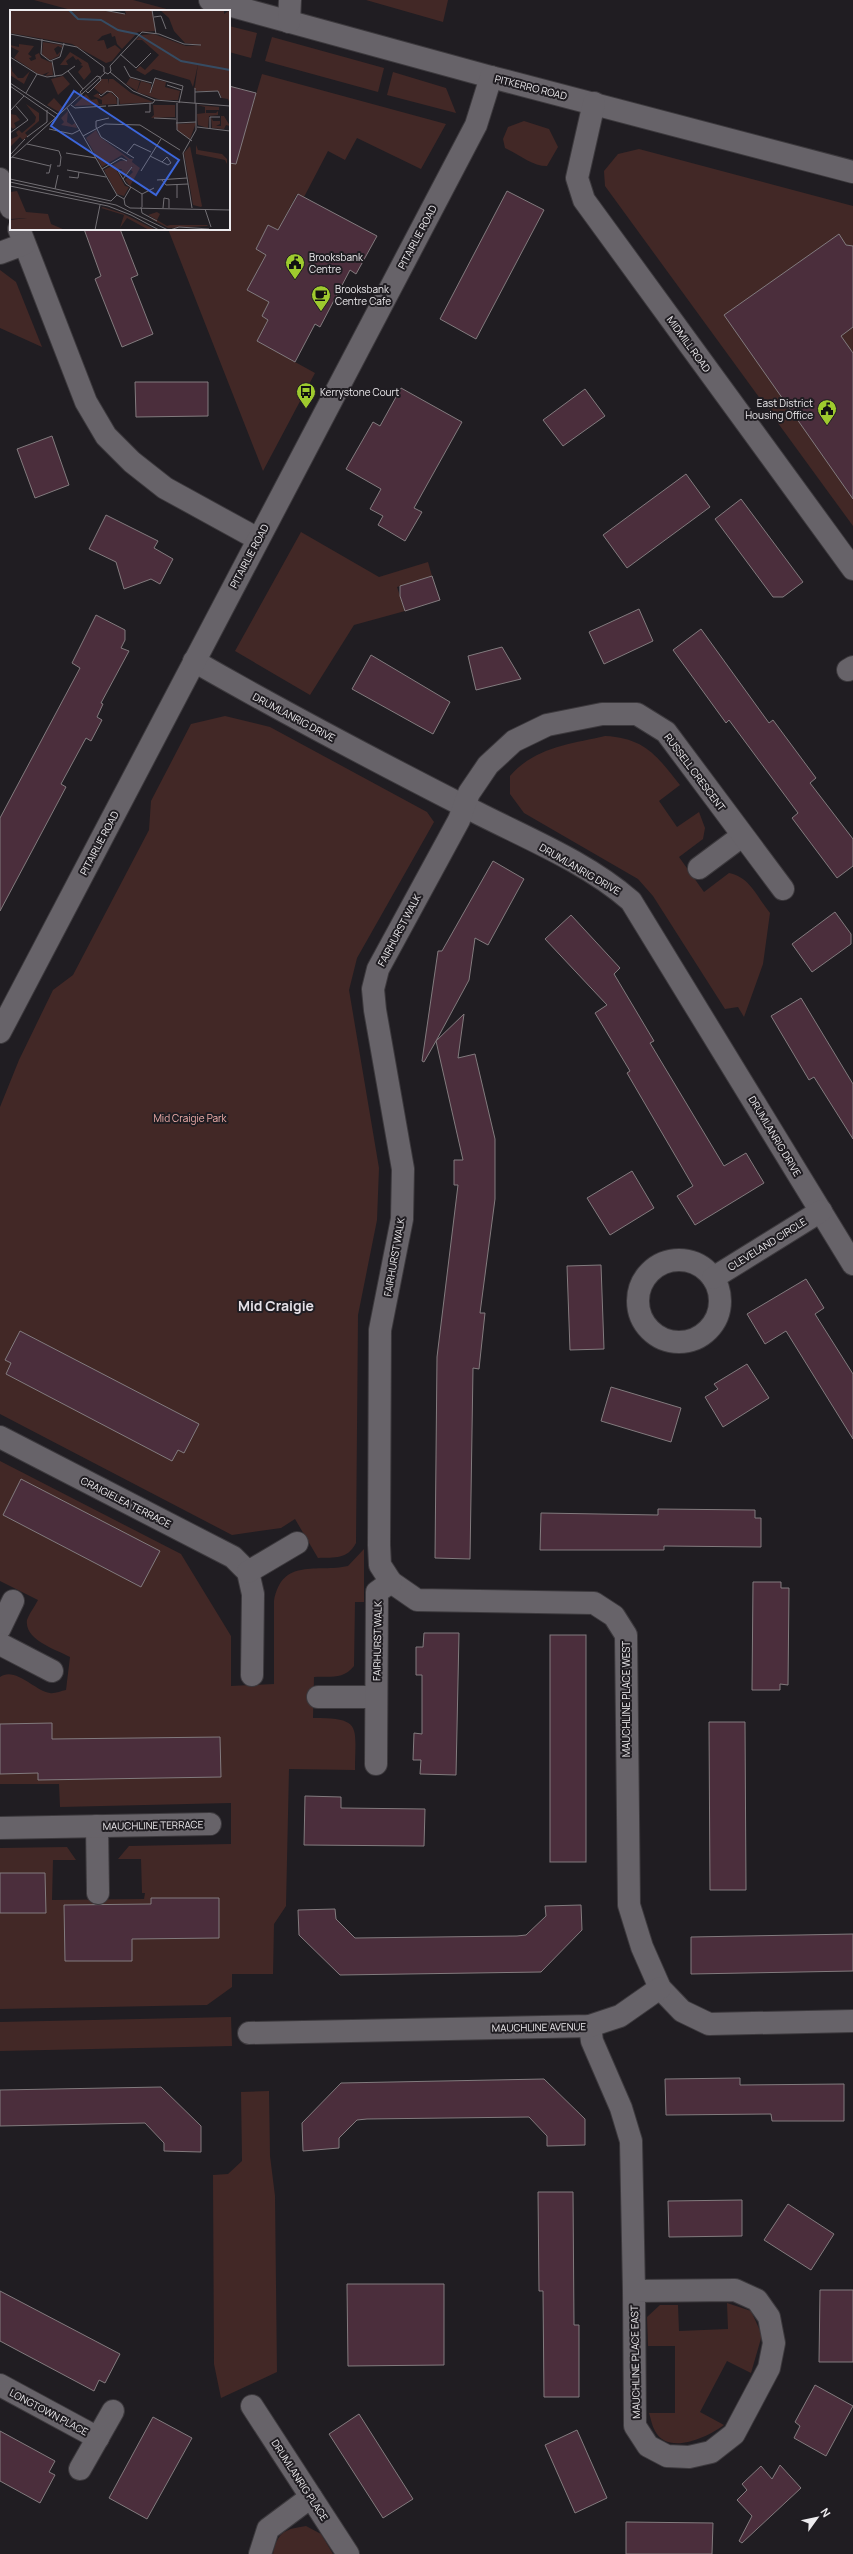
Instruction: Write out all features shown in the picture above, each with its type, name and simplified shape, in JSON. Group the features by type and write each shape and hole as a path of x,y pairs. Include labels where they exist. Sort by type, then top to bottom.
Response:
{"street":[{"name":"PITKERRO ROAD","path":"210,0 491,77 853,172"},
{"path":"289,22 290,0"},
{"name":"PITAIRLIE ROAD","path":"0,1032 476,124 491,77"},
{"name":"MIDMILL ROAD","path":"594,103 577,178 584,200 853,569"},
{"path":"0,179 10,205"},
{"path":"0,253 22,236 86,402 106,436 132,462 165,488 258,539"},
{"name":"DRUMLANRIG DRIVE","path":"194,661 259,698 556,853 615,887 631,901 853,1264"},
{"name":"RUSSELL CRESCENT","path":"464,806 469,793 488,765 514,741 547,725 602,714 637,714 666,732 742,836 784,889"},
{"name":"FAIRHURST WALK","path":"376,1764 378,1592 391,1582 380,1565 379,1544 380,1330 402,1219 403,1169 375,1010 374,989 378,969 464,806"},
{"path":"699,868 742,836"},
{"name":"CLEVELAND CIRCLE","path":"713,1278 820,1211"},
{"name":"CRAIGIELEA TERRACE","path":"0,1437 233,1557 248,1572"},
{"path":"252,1675 253,1594 248,1572 296,1543"},
{"name":"MAUCHLINE PLACE WEST","path":"391,1582 417,1600 594,1603 614,1616 626,1635 629,1905 642,1948 660,1988"},
{"path":"0,1628 13,1602"},
{"path":"0,1644 52,1671"},
{"path":"318,1697 376,1697"},
{"name":"MAUCHLINE TERRACE","path":"0,1828 210,1824"},
{"name":"MAUCHLINE TERRACE","path":"97,1826 98,1893"},
{"path":"660,1988 682,2011 709,2024 853,2021"},
{"name":"MAUCHLINE AVENUE","path":"249,2033 590,2026 620,2016 660,1988"},
{"name":"MAUCHLINE PLACE EAST","path":"590,2026 592,2041 622,2108 631,2141 635,2426 648,2446 667,2456 689,2457 711,2452 734,2434 769,2368 774,2343 769,2317 757,2300 735,2290 634,2291"},
{"name":"LONGTOWN PLACE","path":"0,2385 98,2438"},
{"name":"DRUMLANRIG PLACE","path":"252,2406 348,2554"},
{"name":"LONGTOWN PLACE","path":"80,2469 113,2411"},
{"path":"260,2554 268,2529 311,2497"}],"green space":[{"path":"34,0 133,0 170,10 71,10"},
{"path":"366,0 448,0 443,22"},
{"path":"230,26 257,33 251,58 230,52"},
{"path":"272,37 384,68 378,92 265,61"},
{"path":"393,72 446,88 456,113 387,95"},
{"path":"262,74 446,124 421,169 357,138 345,160 328,151 304,197 297,194 278,230 268,225 256,249 266,255 247,290 269,302 262,316 268,320 257,341 315,373 263,471 168,230 230,230 230,139 247,125"},
{"path":"524,121 549,129 558,147 547,166 531,162 505,148 503,139 508,127"},
{"path":"639,149 853,206 853,526 605,186 604,171 618,154"},
{"path":"0,270 16,282 42,347 0,328"},
{"path":"301,532 379,577 428,562 432,576 397,587 405,611 354,625 310,695 235,651"},
{"name":"Mid Craigie Park","path":"225,716 270,727 427,812 434,822 357,958 349,990 379,1168 377,1220 358,1315 356,1543 345,1555 335,1557 318,1558 295,1519 281,1528 232,1535 0,1414 0,1107 19,1060 53,990 73,975 149,830 151,801 191,724"},
{"path":"605,736 619,737 630,740 649,750 657,757 680,785 659,801 677,827 699,812 705,828 703,839 679,857 704,892 729,873 736,875 748,883 770,913 763,964 744,1017 738,1007 725,1009 653,896 638,879 524,813 510,794 510,776 520,766 531,759 554,748"},
{"path":"0,1461 181,1554 231,1636 231,1686 274,1684 274,1601 278,1587 285,1578 293,1572 302,1570 348,1566 364,1549 364,1602 355,1602 354,1666 341,1675 331,1677 314,1677 313,1718 341,1720 348,1723 353,1728 355,1734 355,1770 289,1769 286,1906 274,1924 273,1974 232,1974 232,1987 207,2005 0,2009 0,1848 67,1847 76,1860 53,1860 52,1900 144,1899 145,1893 142,1893 141,1859 118,1859 129,1846 231,1844 231,1803 60,1807 59,1784 0,1784 0,1677 6,1674 12,1675 44,1691 56,1693 66,1690 70,1657 36,1639 27,1627 29,1615 38,1600 0,1581"},
{"path":"231,2017 232,2046 0,2051 0,2022"},
{"path":"269,2091 270,2156 275,2196 277,2372 221,2398 214,2364 213,2175 228,2174 242,2161 241,2092"},
{"path":"727,2303 751,2311 762,2335 751,2373 727,2361 700,2412 724,2425 699,2439 678,2443 669,2442 661,2438 655,2431 649,2413 675,2413 675,2346 648,2346 647,2317 660,2305 678,2305 679,2331 728,2329"},
{"path":"306,2526 321,2534 333,2554 273,2554 277,2541 283,2533 287,2530"}],"building":[{"path":"230,86 256,93 236,164 230,163"},
{"path":"507,191 544,210 476,339 440,319"},
{"name":"Brooksbank Centre","path":"298,194 377,236 356,274 350,270 320,327 315,324 295,362 257,341 268,320 262,316 269,302 247,290 266,255 256,249 268,225 278,230"},
{"path":"84,230 120,230 138,275 131,278 153,334 122,347 95,279 101,276"},
{"name":"East District Housing Office","path":"839,234 846,245 853,246 853,327 841,336 853,353 853,499 724,315"},
{"path":"135,382 208,382 208,416 136,417"},
{"path":"401,388 462,422 414,508 422,512 405,541 378,525 383,516 370,509 381,489 346,469 373,422 380,426"},
{"path":"585,389 605,416 563,446 543,420"},
{"path":"52,436 69,485 35,498 17,449"},
{"path":"686,474 710,507 627,568 603,535"},
{"path":"741,499 803,582 783,597 773,597 715,519"},
{"path":"106,515 158,541 154,548 173,559 160,584 151,579 124,589 116,562 89,549"},
{"path":"432,576 440,600 405,611 400,596 400,586"},
{"path":"639,609 653,641 604,664 589,632"},
{"path":"96,615 125,630 125,640 121,648 129,651 101,703 103,704 97,717 102,720 91,741 86,738 61,784 66,787 0,911 0,818 80,668 72,663"},
{"path":"701,629 769,723 773,720 816,778 810,783 853,839 853,866 837,878 792,818 798,813 729,720 726,723 673,650"},
{"path":"502,647 521,679 476,690 468,656"},
{"path":"371,655 450,702 433,734 352,689"},
{"path":"493,861 524,879 488,945 475,938 469,980 424,1062 422,1061 438,951 442,951"},
{"path":"835,912 851,934 851,944 812,972 792,944"},
{"path":"571,915 620,968 614,974 654,1041 650,1043 724,1166 746,1153 764,1183 695,1225 677,1196 693,1186 627,1073 630,1071 595,1013 607,1005 545,939"},
{"path":"801,998 853,1084 853,1139 814,1077 809,1080 771,1016"},
{"path":"464,1014 458,1058 475,1054 495,1139 495,1199 480,1313 485,1313 479,1369 473,1368 470,1559 435,1558 437,1357 458,1185 454,1185 454,1160 463,1160 436,1041"},
{"path":"632,1171 654,1208 610,1235 587,1198"},
{"path":"601,1265 604,1349 570,1350 567,1266"},
{"path":"806,1279 824,1308 815,1314 853,1374 853,1439 786,1331 765,1344 747,1314"},
{"path":"20,1331 199,1424 184,1453 178,1450 172,1461 6,1374 11,1363 5,1360"},
{"path":"747,1364 769,1398 723,1427 705,1397 718,1389 714,1384"},
{"path":"611,1387 681,1408 671,1442 601,1421"},
{"path":"21,1479 160,1551 141,1587 3,1515"},
{"path":"658,1509 755,1510 755,1518 761,1518 761,1547 664,1546 664,1550 540,1550 541,1513 658,1515"},
{"path":"753,1582 781,1582 781,1588 789,1588 788,1685 780,1684 780,1690 752,1690"},
{"path":"424,1633 459,1633 456,1775 420,1774 421,1760 413,1760 414,1733 422,1734 422,1675 416,1675 416,1647 423,1647"},
{"path":"550,1635 586,1635 586,1862 550,1862"},
{"path":"709,1722 745,1722 746,1890 710,1890"},
{"path":"52,1723 52,1739 220,1737 221,1777 38,1780 38,1773 0,1774 0,1724"},
{"path":"305,1796 341,1797 341,1808 425,1809 424,1846 304,1845"},
{"path":"0,1873 45,1873 46,1913 0,1913"},
{"path":"151,1898 219,1898 219,1938 132,1939 132,1961 65,1961 64,1905 151,1904"},
{"path":"581,1905 582,1930 541,1972 340,1975 299,1935 298,1910 335,1909 336,1919 355,1938 517,1936 526,1935 546,1916 545,1906"},
{"path":"853,1934 853,1971 691,1974 691,1937"},
{"path":"740,2078 740,2085 844,2084 844,2121 772,2121 771,2114 666,2115 665,2079"},
{"path":"544,2079 585,2119 585,2145 547,2146 547,2136 529,2117 367,2119 357,2120 339,2138 339,2148 303,2151 302,2123 341,2083"},
{"path":"161,2087 201,2126 201,2152 164,2151 164,2143 145,2123 0,2126 0,2090"},
{"path":"538,2192 573,2192 574,2325 579,2325 579,2397 544,2397 543,2291 539,2291"},
{"path":"742,2200 742,2236 669,2237 668,2201"},
{"path":"788,2204 834,2234 811,2270 764,2240"},
{"path":"347,2284 444,2284 444,2365 348,2366"},
{"path":"820,2290 853,2290 853,2362 819,2362"},
{"path":"0,2291 120,2354 105,2383 99,2380 94,2391 0,2341"},
{"path":"815,2385 853,2406 826,2456 794,2438 800,2426 795,2422"},
{"path":"359,2414 413,2499 383,2518 329,2434"},
{"path":"153,2417 192,2438 147,2519 109,2498"},
{"path":"577,2430 607,2498 575,2513 545,2445"},
{"path":"0,2431 55,2461 49,2472 55,2475 40,2503 0,2481"},
{"path":"780,2465 801,2488 742,2543 739,2541 752,2516 737,2500 747,2490 742,2484 761,2466 772,2479"},
{"path":"626,2522 713,2523 712,2554 626,2554"}],"place":[{"name":"Brooksbank Centre","path":"295,280"},
{"name":"Brooksbank Centre Cafe","path":"321,312"},
{"name":"Kerrystone Court","path":"306,409"},
{"name":"East District Housing Office","path":"827,426"}],"district":[{"name":"Mid Craigie","path":"276,1305"}]}
